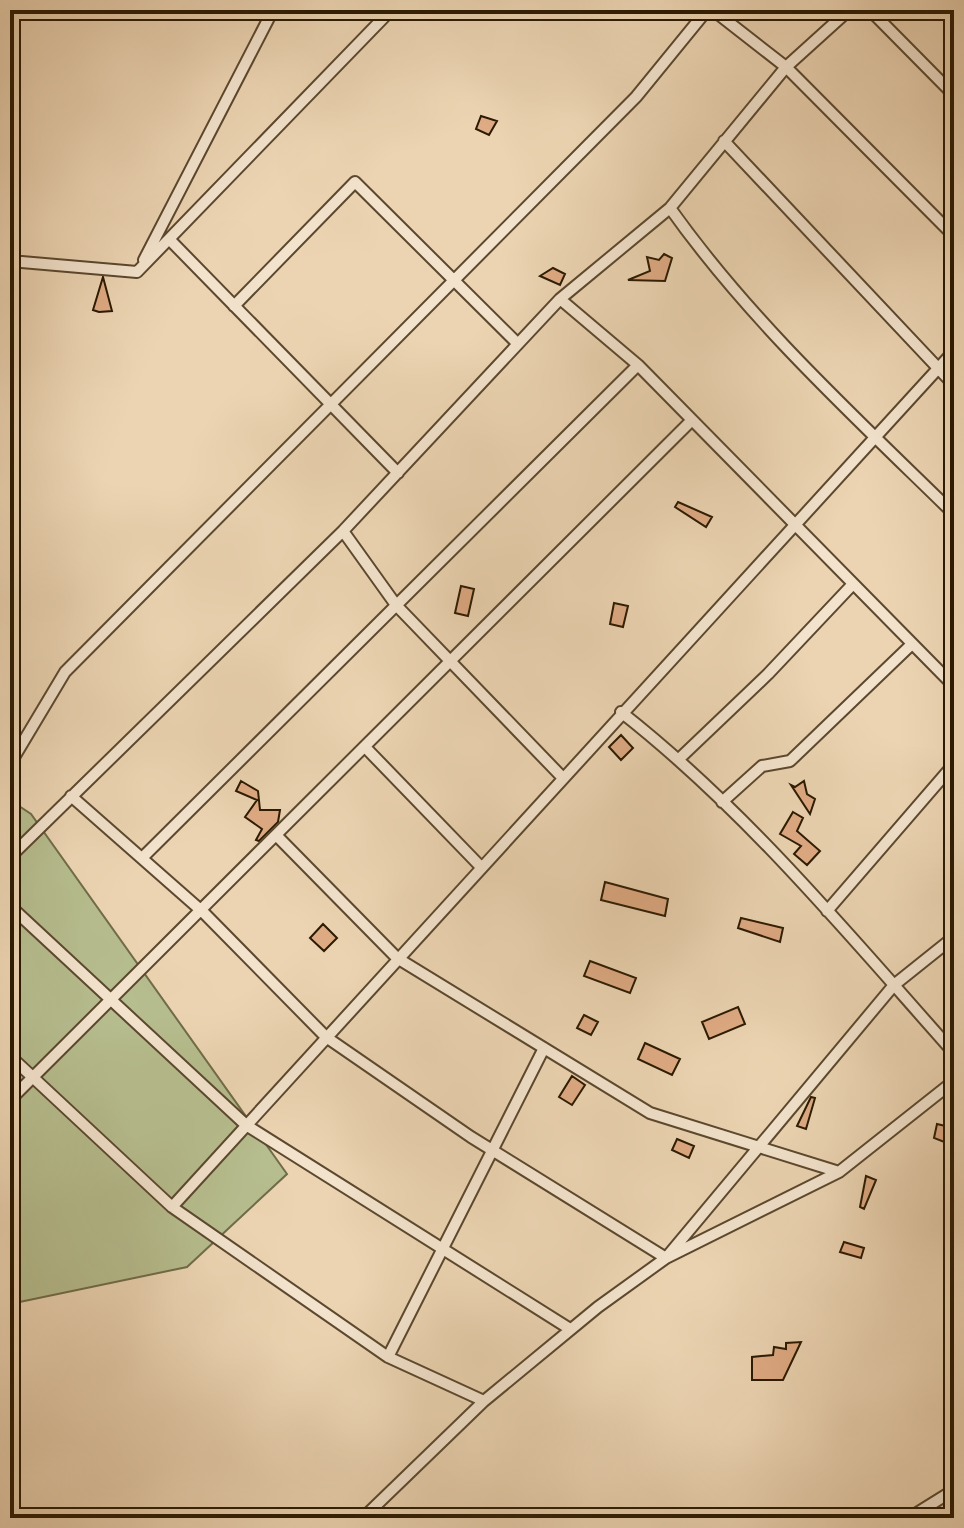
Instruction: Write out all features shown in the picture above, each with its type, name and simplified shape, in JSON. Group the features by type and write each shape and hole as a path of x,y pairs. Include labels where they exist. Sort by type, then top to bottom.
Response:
{"street":[{"path":"137,272 273,10"},
{"path":"137,272 391,10"},
{"path":"10,764 65,672 636,97 710,10 786,67 954,236"},
{"path":"10,857 343,531 560,299 670,208 786,67 849,10"},
{"path":"870,10 954,95"},
{"path":"724,141 954,385"},
{"path":"234,306 355,182 518,344"},
{"path":"670,208 702,253 807,373 954,514"},
{"path":"169,239 398,473"},
{"path":"10,261 137,272"},
{"path":"560,299 638,365 795,528 954,686"},
{"path":"172,1207 954,351"},
{"path":"142,858 638,365"},
{"path":"10,1100 692,420"},
{"path":"343,531 396,605 562,777"},
{"path":"680,758 768,674 853,584"},
{"path":"722,802 762,766 790,761 912,644"},
{"path":"621,712 680,758 827,911 954,1053"},
{"path":"365,747 481,867"},
{"path":"827,911 954,764"},
{"path":"71,796 200,910 326,1037 493,1150 666,1258"},
{"path":"276,835 397,958 650,1113 839,1172"},
{"path":"10,906 246,1125 570,1329"},
{"path":"666,1258 894,985 954,937"},
{"path":"388,1357 544,1048"},
{"path":"10,1056 172,1207 388,1357 484,1401"},
{"path":"363,1518 373,1504 484,1401 570,1329 666,1258 839,1172 954,1081"},
{"path":"909,1518 954,1490"}],"green space":[{"path":"10,800 31,814 287,1174 187,1267 10,1304"}],"building":[{"path":"481,116 497,121 489,135 476,129"},
{"path":"664,254 672,258 665,281 628,280 650,271 647,257 659,260"},
{"path":"553,268 565,274 560,285 540,276"},
{"path":"103,277 112,311 99,312 93,310"},
{"path":"678,502 712,517 706,527 675,507"},
{"path":"461,586 474,589 468,616 455,613"},
{"path":"614,603 628,606 623,627 610,624"},
{"path":"621,735 633,748 621,760 609,747"},
{"path":"241,781 258,791 260,810 280,810 278,822 259,841 256,840 262,829 245,817 257,800 236,791"},
{"path":"804,781 807,794 815,799 810,814 791,785 795,787"},
{"path":"793,812 803,818 797,831 820,851 807,865 794,854 801,846 780,834"},
{"path":"605,882 668,899 665,916 601,900"},
{"path":"741,918 783,928 780,942 738,928"},
{"path":"323,924 337,938 324,951 310,938"},
{"path":"590,961 636,978 630,993 584,976"},
{"path":"738,1007 745,1024 709,1039 702,1022"},
{"path":"584,1015 598,1022 591,1035 577,1028"},
{"path":"645,1043 680,1059 672,1075 638,1059"},
{"path":"572,1076 585,1085 572,1105 559,1097"},
{"path":"811,1097 815,1098 806,1129 797,1126"},
{"path":"937,1124 954,1128 952,1145 934,1138"},
{"path":"677,1139 694,1146 689,1158 672,1150"},
{"path":"866,1176 876,1180 864,1209 860,1207"},
{"path":"844,1242 864,1248 861,1258 840,1252"},
{"path":"801,1342 783,1380 752,1380 752,1357 773,1355 774,1347 786,1349 786,1343"}]}
